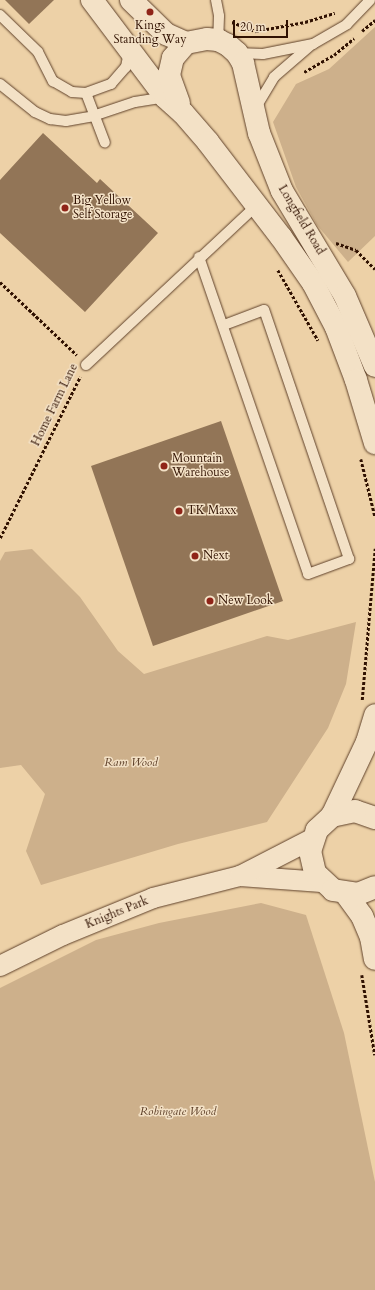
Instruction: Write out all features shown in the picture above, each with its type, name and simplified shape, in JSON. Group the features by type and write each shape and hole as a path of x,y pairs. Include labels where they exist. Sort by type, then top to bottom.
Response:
{"street":[{"name":"Longfield Road","path":"92,0 165,97 183,113 257,205 313,283 336,327 356,380 375,443"},
{"path":"131,0 166,34 186,43 207,38 218,40"},
{"name":"Longfield Road","path":"218,40 228,45 243,62 260,133 282,191 345,296 375,366"},
{"name":"Longfield Road","path":"183,113 172,90 169,75 173,58 186,43"},
{"path":"368,709 367,742 332,816 320,826 312,839 311,862 322,882 333,890 346,894 358,894 375,887"},
{"path":"332,816 354,811 375,818"},
{"name":"Knights Park","path":"0,966 64,935 153,898 240,876 312,839"},
{"name":"Knights Park","path":"240,876 322,882"},
{"path":"346,894 362,916 371,937 368,964"}],"lane":[{"path":"216,0 219,16 218,40"},
{"path":"254,111 274,77 313,44 347,24 370,0"},
{"path":"0,15 38,52 53,81 72,92 86,93 104,87 120,77 126,67 130,50"},
{"path":"237,54 263,54 313,44"},
{"path":"0,84 19,101 50,119 66,120 93,116 135,102 165,97"},
{"path":"86,93 93,116 105,143"},
{"path":"86,364 199,257 257,205"},
{"path":"199,257 224,325 308,574 349,559 264,310 224,325"}],"path":[{"path":"219,16 256,31 306,22 335,13 340,9"},
{"path":"335,242 356,250 375,269"},
{"name":"Home Farm Lane","path":"0,282 86,364 0,538"},
{"path":"368,709 375,549"},
{"path":"368,964 375,1055"}],"green space":[{"path":"375,27 375,236 348,262 317,225 296,187 273,122 296,84 329,69"},
{"name":"Ram Wood","path":"32,549 80,597 118,651 144,674 267,636 288,640 356,622 346,684 328,728 267,822 178,844 41,885 26,851 45,794 21,765 0,768 0,561 5,552"},
{"name":"Robingate Wood","path":"261,903 306,915 344,1033 375,1182 375,1290 0,1290 0,988 96,940 159,923"}],"building":[{"path":"5,0 54,0 29,24"},
{"name":"Big Yellow Self Storage","path":"43,133 97,183 100,179 158,233 85,312 0,233 0,180"},
{"path":"221,421 283,601 153,646 91,466"}],"place":[{"name":"Kings Standing Way","path":"150,12"},
{"name":"Big Yellow Self Storage","path":"65,208"},
{"name":"Mountain Warehouse","path":"164,466"},
{"name":"TK Maxx","path":"179,511"},
{"name":"Next","path":"195,556"},
{"name":"New Look","path":"210,601"}]}
